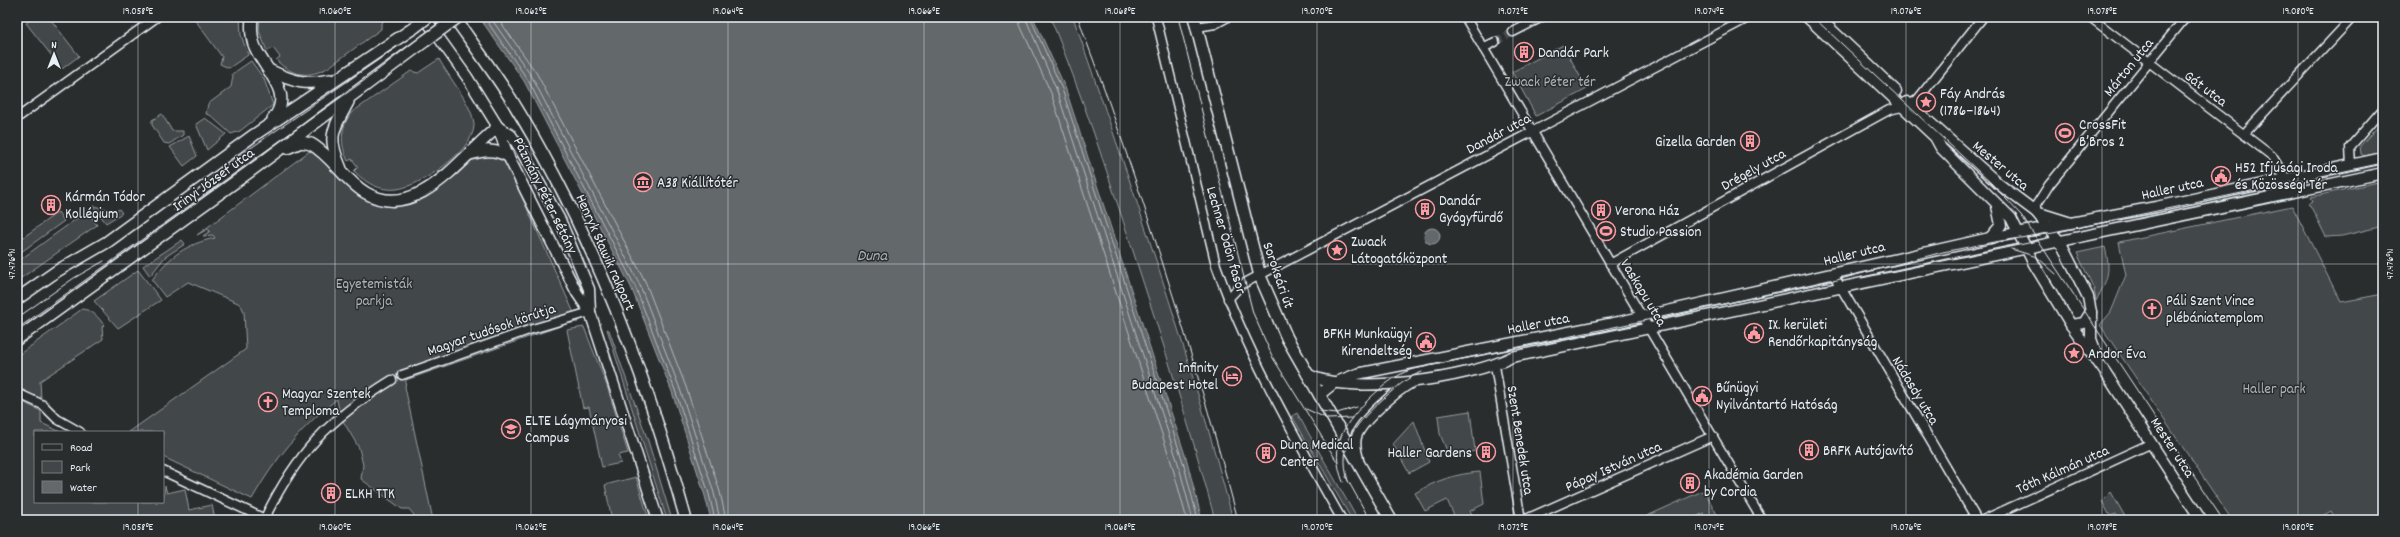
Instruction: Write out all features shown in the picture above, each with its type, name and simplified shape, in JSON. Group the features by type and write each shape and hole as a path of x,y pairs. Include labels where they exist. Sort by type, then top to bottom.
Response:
{"main road":[{"path":"252,17 251,31 255,47 271,70 278,85 282,105 267,126"},
{"name":"Irinyi József utca","path":"17,299 57,271 107,242 267,126 428,17"},
{"name":"Henryk Sławik rakpart","path":"454,17 515,105 563,192 593,254 646,390 686,520"},
{"name":"Irinyi József utca","path":"17,339 351,97 458,17"},
{"name":"Soroksári út","path":"1195,22 1260,276 1280,323 1307,374 1360,469 1391,520"},
{"path":"271,70 289,79 310,84 337,78"},
{"path":"342,170 331,136 338,118 351,97"},
{"path":"275,152 301,142 307,143 315,147 366,193 383,198 397,199 415,194 439,182 498,127"},
{"path":"469,154 485,150 495,151 508,156"}],"street":[{"path":"17,118 157,17"},
{"path":"424,17 467,77 498,127"},
{"name":"Lechner Ödön fasor","path":"1156,17 1216,265 1228,300 1260,368 1342,520"},
{"path":"1195,22 1215,24 1228,17"},
{"name":"Vaskapu utca","path":"1465,17 1531,132 1641,316 1650,328 1762,520"},
{"path":"1513,32 1542,17"},
{"name":"Dandár utca","path":"1228,300 1241,285 1750,17"},
{"name":"Mester utca","path":"1807,17 1906,106 2000,185 2036,212 2060,242 2088,297 2092,312 2091,339 2105,372"},
{"name":"Mester utca","path":"1818,17 1906,106 1935,137 1941,148 2011,218 2034,264 2071,325 2105,372 2201,520"},
{"path":"1906,106 1926,88 1983,17"},
{"name":"Gát utca","path":"2090,17 2272,156 2294,192"},
{"name":"Márton utca","path":"2036,212 2037,204 2050,185 2186,17"},
{"path":"2244,134 2352,17"},
{"path":"1483,48 1495,42"},
{"name":"Drégely utca","path":"1610,264 1889,110 1906,106"},
{"path":"2351,165 2350,147 2383,109"},
{"name":"Pázmány Péter sétány","path":"498,127 508,156 577,293 590,312"},
{"name":"Pázmány Péter sétány","path":"498,127 510,135 519,147 560,220 589,289 590,312 658,520"},
{"name":"Haller utca","path":"1319,395 1334,383 1357,374 1619,322 1990,238 2287,179 2383,158"},
{"name":"Haller utca","path":"1307,374 1334,383 1365,386 1413,381 1495,366 1512,357 2383,173"},
{"path":"1990,238 2001,225 2002,218 1996,202"},
{"path":"2036,212 2071,222"},
{"name":"Nádasdy utca","path":"1833,274 1871,342 1976,520"},
{"name":"Magyar tudósok körútja","path":"402,375 529,330 590,312"},
{"path":"2071,325 2084,323 2092,312"},
{"name":"Szent Benedek utca","path":"1495,366 1521,520"},
{"path":"164,471 264,520 284,481 307,448 345,412 392,380"},
{"name":"Haller utca","path":"1360,469 1355,442 1358,430 1400,390 1413,381"},
{"path":"17,393 43,406 57,419 78,431"},
{"name":"Pápay István utca","path":"1524,520 1713,436"},
{"name":"Tóth Kálmán utca","path":"1983,520 2152,443"}],"green space":[{"path":"28,17 54,17 51,20 79,56 62,69 26,23 30,20"},
{"path":"193,17 240,17 241,35 248,55 229,68 220,64 222,57"},
{"path":"260,17 389,17 381,23 381,29 329,67 315,73 301,74 288,70 276,60 280,57 273,48 267,51 259,31"},
{"path":"1050,17 1073,17 1138,204 1198,393 1233,520 1215,520 1186,418 1133,251 1104,163"},
{"name":"Zwack Péter tér","path":"1563,45 1587,89 1536,116 1512,72"},
{"path":"439,59 470,110 474,126 471,136 456,156 444,166 419,181 397,189 384,189 373,185 354,171 358,167 352,159 348,161 345,155 342,137 347,119 351,113 411,71 418,73"},
{"path":"251,61 264,79 273,105 240,131 231,134 210,115 206,114 208,104 231,87 232,74"},
{"path":"162,114 172,131 183,131 183,135 169,144 164,143 152,125 152,120"},
{"path":"205,118 226,134 207,150 196,124"},
{"path":"2383,121 2383,152 2364,156 2361,154 2360,146"},
{"path":"189,136 197,156 184,166 170,147"},
{"name":"Egyetemisták parkja","path":"315,147 366,193 406,197 469,154 493,155 501,158 508,166 578,322 566,324 406,380 405,387 433,520 413,520 414,515 409,509 402,509 361,479 363,465 359,448 340,416 337,399 312,421 289,445 260,485 252,499 164,457 164,431 130,431 246,349 244,312 238,303 188,282 165,297 152,280 165,264 179,252 196,244 215,238 213,235 203,236 210,231 208,229 197,235"},
{"path":"2383,181 2383,226 2342,236 2326,237 2309,203 2313,201 2311,197"},
{"path":"93,206 116,211 119,209 122,213 106,223"},
{"name":"Haller park","path":"2292,206 2341,302 2383,294 2383,520 2336,520 2331,511 2315,520 2232,520 2100,325 2111,312 2126,275 2119,242"},
{"path":"87,211 97,225 21,278 17,273 17,262"},
{"path":"58,212 64,221 17,255 17,242"},
{"path":"182,240 185,244 165,257 150,276 143,266"},
{"path":"2105,247 2108,263 2107,275 2096,301 2094,289 2077,253"},
{"path":"138,270 161,300 118,328 94,301"},
{"path":"82,309 92,312 104,325 102,327 103,339 40,381 41,399 17,388 17,356"},
{"path":"584,327 607,386 628,453 618,455 621,463 602,467 589,407 583,408 567,330"},
{"path":"607,329 609,330 648,441 672,520 667,520"},
{"path":"17,399 41,411 41,423 59,431 34,431 34,503 164,503 165,486 167,493 185,489 189,510 212,505 215,520 17,520"},
{"path":"1470,411 1475,451 1449,456 1440,434 1438,416"},
{"path":"1297,413 1358,520 1352,520 1292,416"},
{"path":"1414,421 1429,462 1409,473 1393,444"},
{"path":"1480,472 1484,504 1470,511 1474,520 1456,520 1447,500 1425,511 1415,493 1446,478"},
{"path":"636,477 649,520 612,520 605,485"},
{"path":"1707,489 1709,492 1706,494 1720,520 1694,520 1704,513 1690,520 1638,520"},
{"path":"2111,492 2127,520 2119,520 2116,514 2110,516 2102,501"}],"water":[{"name":"Duna","path":"479,17 1033,17 1065,87 1187,461 1202,520 711,520 705,496 672,392 631,287 524,81"},
{"path":"1429,228 1435,228 1440,233 1438,242 1435,244 1429,244 1424,239 1424,233"}],"tunnel":[{"path":"1495,42 1513,32"}],"tram line":[{"path":"17,329 365,80 446,17"},
{"path":"1078,17 1105,91 1159,250 1208,412 1238,520"},
{"path":"1178,17 1253,313 1273,358 1338,463"},
{"path":"1813,17 1992,184 2021,215 2223,520"},
{"path":"174,210 232,161 397,47"},
{"path":"1343,482 1337,456 1338,445 1347,426 1353,416 1379,389 1394,378 1410,370 1837,280 1943,252 2053,233 2383,163"},
{"path":"1862,278 2038,241"},
{"path":"2011,249 2037,257 2056,274"},
{"path":"17,318 74,278 104,261"},
{"path":"1348,481 1345,467 1345,455 1347,444 1358,425 1374,407 1397,387 1411,377 1422,372"},
{"path":"1320,411 1337,413 1357,407"},
{"path":"1306,409 1328,419 1352,418"},
{"path":"1346,477 1370,520"}],"place":[{"name":"Dandár Park","path":"1524,52"},
{"name":"Fáy András (1786–1864)","path":"1926,102"},
{"name":"CrossFit B’Bros 2","path":"2065,133"},
{"name":"Gizella Garden","path":"1750,141"},
{"name":"H52 Ifjúsági Iroda és Közösségi Tér","path":"2221,176"},
{"name":"A38 Kiállítótér","path":"643,182"},
{"name":"Kármán Tódor Kollégium","path":"51,205"},
{"name":"Dandár Gyógyfürdő","path":"1425,209"},
{"name":"Verona Ház","path":"1601,210"},
{"name":"Studio Passion","path":"1606,231"},
{"name":"Zwack Látogatóközpont","path":"1337,250"},
{"name":"Páli Szent Vince plébániatemplom","path":"2152,309"},
{"name":"IX. kerületi Rendőrkapitányság","path":"1754,333"},
{"name":"BFKH Munkaügyi Kirendeltség","path":"1426,342"},
{"name":"Andor Éva","path":"2074,353"},
{"name":"Infinity Budapest Hotel","path":"1232,376"},
{"name":"Bűnügyi Nyilvántartó Hatóság","path":"1702,396"},
{"name":"Magyar Szentek Temploma","path":"268,402"},
{"name":"ELTE Lágymányosi Campus","path":"511,429"},
{"name":"BRFK Autójavító","path":"1809,450"},
{"name":"Haller Gardens","path":"1486,452"},
{"name":"Duna Medical Center","path":"1266,453"},
{"name":"Akadémia Garden by Cordia","path":"1690,483"},
{"name":"ELKH TTK","path":"331,493"}]}
